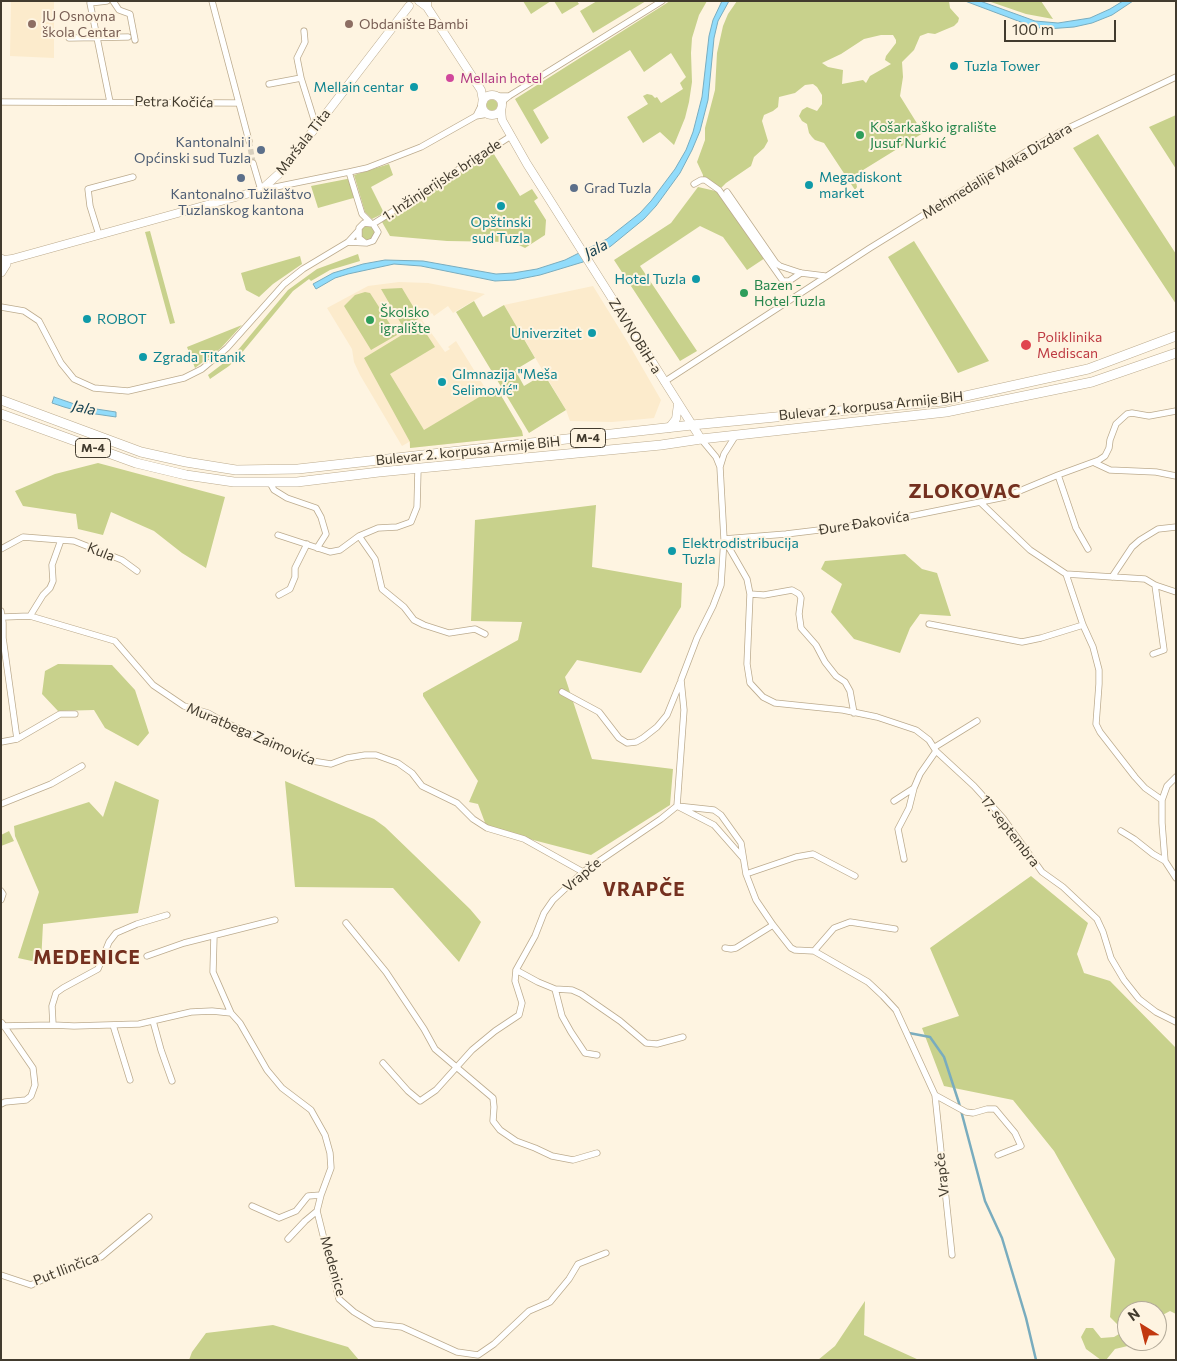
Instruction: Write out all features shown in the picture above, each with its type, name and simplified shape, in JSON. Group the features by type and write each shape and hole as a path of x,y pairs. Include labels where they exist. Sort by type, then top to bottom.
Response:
{"main road":[{"name":"Bulevar 2. korpusa Armije BiH","path":"1,400 141,452 236,470 298,469 692,425 944,401 1088,369 1176,336"},
{"name":"Bulevar 2. korpusa Armije BiH","path":"1,414 136,462 186,475 234,482 297,482 946,412 1092,382 1176,354"}],"street":[{"path":"107,1 90,3 110,102"},
{"path":"113,1 119,10 130,14 135,40"},
{"path":"212,1 249,141"},
{"path":"409,4 418,1 427,4 481,90 500,100 502,120 511,136"},
{"path":"254,163 261,190 367,168 421,147 476,116 497,114 504,100 509,96 662,1"},
{"name":"Maršala Tita","path":"4,261 261,190 282,171 409,4"},
{"path":"304,31 305,42 297,58 301,78 316,126"},
{"path":"70,38 128,38"},
{"name":"Mehmedalije Maka Dizdara","path":"664,382 825,276 1052,136 1176,77"},
{"path":"269,84 301,78"},
{"path":"481,90 483,110 489,115 502,120"},
{"path":"476,116 487,97 509,96"},
{"name":"Petra Kočića","path":"1,102 239,103"},
{"name":"1. Inžinjerijske brigade","path":"358,229 362,214 372,223 511,136"},
{"name":"ZAVNOBiH-a","path":"511,136 592,269 678,404"},
{"path":"349,172 362,214"},
{"path":"99,235 90,206 88,189 134,177"},
{"path":"694,184 705,180 719,190 783,281 789,281 801,273"},
{"path":"727,192 776,263 801,273 825,276"},
{"path":"1,307 24,312 39,321 61,363 74,379 94,388 128,392 195,374 227,348 284,284 303,269 348,242 364,223 372,223 378,229 376,239 370,243 348,242"},
{"path":"358,229 359,238 364,242"},
{"path":"678,404 702,438"},
{"path":"669,428 676,418 678,404"},
{"path":"1094,463 1104,456 1109,448 1116,424 1123,416 1132,412 1149,416 1176,412"},
{"path":"720,467 724,454 736,435"},
{"name":"17. septembra","path":"702,438 716,457 720,467 724,538 747,579 750,594 747,664 750,683 763,697 775,704 843,710 877,717 916,730 929,740 1003,818 1042,872 1063,887 1097,919 1111,958 1124,980 1139,999 1156,1012 1176,1022"},
{"path":"1094,463 1110,470 1156,472 1176,476"},
{"name":"Đure Đakovića","path":"724,538 786,534 844,527 981,503 1005,497 1058,475 1094,463"},
{"name":"Bulevar 2. korpusa Armije BiH","path":"278,535 330,552 340,550 359,536 378,528 397,527 411,522 416,514 417,507 418,469"},
{"path":"1058,475 1076,528 1088,549"},
{"path":"270,483 274,490 287,498 316,508 326,534 317,548"},
{"path":"981,503 1030,550 1066,574 1145,579 1155,585 1176,592"},
{"path":"1112,577 1132,547 1140,540 1158,529 1176,527"},
{"path":"359,536 374,559 382,590 404,607 414,620 450,633 475,629 485,634"},
{"name":"Kula","path":"1,550 23,538 74,541 122,560 137,571"},
{"path":"562,692 599,712 619,738 626,743 636,742 657,727 667,715 697,638 721,585 724,538"},
{"path":"30,616 53,581 52,565 61,540"},
{"path":"279,595 290,590 295,568 307,544"},
{"path":"1066,574 1083,625 1093,647 1098,670 1099,684 1096,724 1100,732 1135,777 1145,788 1162,800"},
{"path":"1153,654 1164,650 1155,585"},
{"path":"750,594 764,595 792,590 799,594 801,598 799,614 801,628 816,645 825,662 836,676 845,682 850,691 854,712"},
{"path":"2,614 3,638 17,739"},
{"name":"Muratbega Zaimovića","path":"2,614 30,616 114,641 153,685 184,706 208,713 312,761 331,764 347,758 365,755 376,756 398,763 412,773 422,786 457,803 473,819 487,828 524,839 583,872"},
{"path":"930,624 1022,642 1083,625"},
{"path":"681,680 684,710 677,806 714,825 743,858"},
{"path":"1,742 17,739 60,714 75,714"},
{"path":"904,859 898,829 909,808 920,774 936,749 977,721"},
{"path":"1,804 51,784 82,766"},
{"path":"1165,861 1162,800 1167,786 1176,777"},
{"path":"894,801 914,788"},
{"name":"Vrapče","path":"516,970 535,936 544,913 553,900 583,872 677,806 714,810 721,815 742,843 746,874 756,900 791,948 795,950 814,950 868,982 896,1010 935,1095 952,1255"},
{"path":"1121,831 1165,861 1176,878"},
{"path":"746,874 796,857 813,854 855,876"},
{"path":"1,891 3,894 1,900"},
{"path":"52,1025 52,1006 56,993 98,969 109,942 116,933 136,924 167,915"},
{"path":"147,956 184,943 274,920"},
{"path":"814,950 834,928 850,922 895,929"},
{"path":"346,924 386,972 435,1049 493,1098 493,1121 500,1130 516,1141 552,1156 572,1160 597,1153"},
{"path":"725,948 736,948 773,925"},
{"name":"Medenice","path":"214,936 213,972 231,1013 240,1023 267,1070 282,1088 311,1110 325,1135 330,1152 330,1168 317,1211 339,1299 354,1312 374,1324 402,1328 457,1352 478,1354 494,1344 529,1312 550,1302 569,1279 578,1264 606,1253"},
{"path":"383,1063 408,1091 420,1101 436,1090 456,1066 489,1036 520,1015 522,1003 515,981 516,970 555,989 572,990 581,994 620,1021 646,1043 657,1044 683,1037"},
{"path":"555,989 562,1016 570,1032 585,1053 597,1055"},
{"path":"2,1024 74,1026 138,1024 191,1012 212,1011 231,1013"},
{"path":"153,1021 172,1081"},
{"path":"1,1104 4,1102 26,1100 31,1096 35,1085 33,1068 2,1024"},
{"path":"112,1025 130,1080"},
{"path":"935,1095 966,1112 973,1113 995,1109 1015,1133 1020,1146 998,1155"},
{"path":"252,1206 279,1218 296,1212 308,1196 321,1195"},
{"path":"288,1239 317,1211"},
{"name":"Put Ilinčica","path":"1,1275 31,1285 59,1272 102,1257 149,1217"}],"shaded area":[{"name":"JU Osnovna škola Centar","path":"11,1 54,1 54,58 10,56"},
{"path":"399,282 428,283 485,294 453,313 448,306 434,316 432,313 422,320 445,352 456,341 487,391 496,387 522,431 523,436 410,448 409,442 402,446 360,375 354,362 352,349 327,308 368,286"},
{"path":"593,286 661,400 654,418 612,422 570,421 566,410 504,305"}],"green space":[{"path":"523,1 551,1 531,14"},
{"path":"554,1 577,1 579,4 562,14"},
{"path":"597,1 646,1 593,33 580,11"},
{"path":"670,1 707,1 699,15 692,38 692,82 689,102 674,145 660,132 643,143 627,117 648,104 643,96 647,94 652,95 655,98 657,97 661,103 683,89 680,83 686,77 671,53 644,72 630,50 533,110 549,138 541,144 515,99"},
{"path":"737,1 949,1 950,8 959,18 954,26 935,34 928,33 920,36 914,50 902,62 903,77 900,96 923,133 855,175 857,187 855,190 824,143 812,137 807,124 799,116 802,110 807,107 817,111 822,104 822,95 813,84 805,85 795,93 779,97 778,107 764,115 762,121 768,141 764,148 754,157 751,166 719,190 703,180 703,175 697,162 705,140 705,128 715,90 717,53 723,26 728,14","holes":["881,35 893,35 896,43 885,60 891,64 870,76 866,83 863,80 842,84 843,70 828,67 822,63 841,54 864,39"]},
{"path":"988,1 1041,1 1053,19 1026,14"},
{"path":"492,99 498,105 492,111 486,105"},
{"path":"1176,115 1176,169 1149,127"},
{"path":"1098,134 1176,254 1176,304 1073,148"},
{"path":"492,151 520,196 532,189 538,198 534,201 546,220 545,235 525,248 508,242 447,241 390,236 382,222"},
{"path":"389,164 393,175 371,187 384,213 372,219 365,212 354,175"},
{"path":"352,178 357,197 318,208 311,186"},
{"path":"698,187 720,192 765,258 747,270 723,237 700,226 640,266 697,351 680,361 614,260 671,223"},
{"path":"365,226 371,226 375,233 371,240 365,240 361,236 361,230"},
{"path":"150,231 175,323 170,324 145,232"},
{"path":"914,241 989,361 958,373 888,257"},
{"path":"358,254 360,261 330,270 311,281 309,279 293,291 240,355 229,366 210,379 208,375 233,356 288,290 317,269"},
{"path":"300,256 302,264 273,284 259,297 246,290 241,273"},
{"name":"Školsko igralište","path":"402,288 420,318 403,327 381,289"},
{"name":"Školsko igralište","path":"365,292 370,293 397,335 371,350 344,306 355,295"},
{"path":"474,301 483,317 504,305 535,358 515,370 524,386 544,374 566,410 529,433 456,312"},
{"path":"420,324 435,347 390,374 424,430 496,387 522,431 523,436 410,448 410,442 364,358"},
{"path":"242,325 221,348 195,368 187,347"},
{"path":"98,463 225,497 206,568 182,553 154,531 111,512 103,535 78,529 76,514 23,506 15,491 55,474"},
{"path":"596,505 592,567 682,583 681,607 641,673 577,660 565,677 592,759 673,769 670,805 591,855 487,828 478,804 469,802 478,781 423,696 423,693 518,640 522,622 471,621 475,520"},
{"path":"905,554 922,569 937,573 951,616 920,614 910,628 900,653 854,639 831,612 842,584 821,569 825,561"},
{"path":"58,664 112,665 135,690 149,733 138,746 105,728 94,710 58,711 42,694 45,671"},
{"path":"115,781 159,800 138,913 43,924 41,963 18,958 39,892 15,836 14,826 89,802 103,817"},
{"path":"285,781 374,819 385,827 470,909 481,922 459,962 393,888 295,887"},
{"path":"9,831 14,841 1,846 1,835"},
{"path":"1031,876 1088,923 1077,954 1084,973 1110,981 1176,1048 1176,1314 1170,1311 1167,1313 1167,1301 1117,1301 1117,1324 1110,1317 1115,1259 1054,1151 1013,1100 944,1086 922,1028 959,1016 930,948"},
{"path":"865,1301 864,1335 919,1360 818,1360 835,1346"},
{"path":"273,1325 348,1347 359,1360 189,1360 192,1352 206,1333"},
{"path":"1086,1328 1093,1328 1101,1338 1117,1335 1117,1349 1106,1360 1101,1360 1086,1349 1081,1337"}],"water":[{"name":"Jala","path":"722,1 729,1 718,21 714,38 708,100 700,131 692,150 680,173 656,206 644,219 611,246 583,262 540,275 515,280 495,281 421,266 394,264 335,278 316,289 313,284 333,273 385,260 423,261 496,274 537,269 565,260 607,239 640,213 651,201 675,169 686,150 702,97 709,36 713,20"},
{"path":"965,1 980,1 1035,21 1058,23 1090,18 1123,1 1133,1 1112,15 1092,23 1074,27 1047,29 1034,27"},
{"name":"Jala","path":"54,397 83,407 116,412 116,417 82,412 64,407 52,403"}],"waterway":[{"path":"909,1033 930,1037 944,1057 959,1103 985,1201 1002,1238 1026,1318 1036,1360"}],"tunnel":[{"path":"249,141 253,163"}],"place":[{"name":"JU Osnovna škola Centar","path":"32,24"},
{"name":"Obdanište Bambi","path":"349,24"},
{"name":"Tuzla Tower","path":"954,66"},
{"name":"Mellain hotel","path":"450,78"},
{"name":"Mellain centar","path":"414,87"},
{"name":"Košarkaško igralište Jusuf Nurkić","path":"860,135"},
{"name":"Kantonalni i Općinski sud Tuzla","path":"261,150"},
{"name":"Kantonalno Tužilaštvo Tuzlanskog kantona","path":"241,178"},
{"name":"Megadiskont market","path":"809,185"},
{"name":"Grad Tuzla","path":"574,188"},
{"name":"Opštinski sud Tuzla","path":"501,206"},
{"name":"Hotel Tuzla","path":"696,279"},
{"name":"Bazen - Hotel Tuzla","path":"744,293"},
{"name":"ROBOT","path":"87,319"},
{"name":"Školsko igralište","path":"370,320"},
{"name":"Univerzitet","path":"592,333"},
{"name":"Poliklinika Mediscan","path":"1026,345"},
{"name":"Zgrada Titanik","path":"143,357"},
{"name":"GImnazija \"Meša Selimović\"","path":"442,382"},
{"name":"Elektrodistribucija Tuzla","path":"672,551"}],"district":[{"name":"ZLOKOVAC","path":"965,492"},
{"name":"VRAPČE","path":"644,890"},
{"name":"MEDENICE","path":"87,958"}]}
